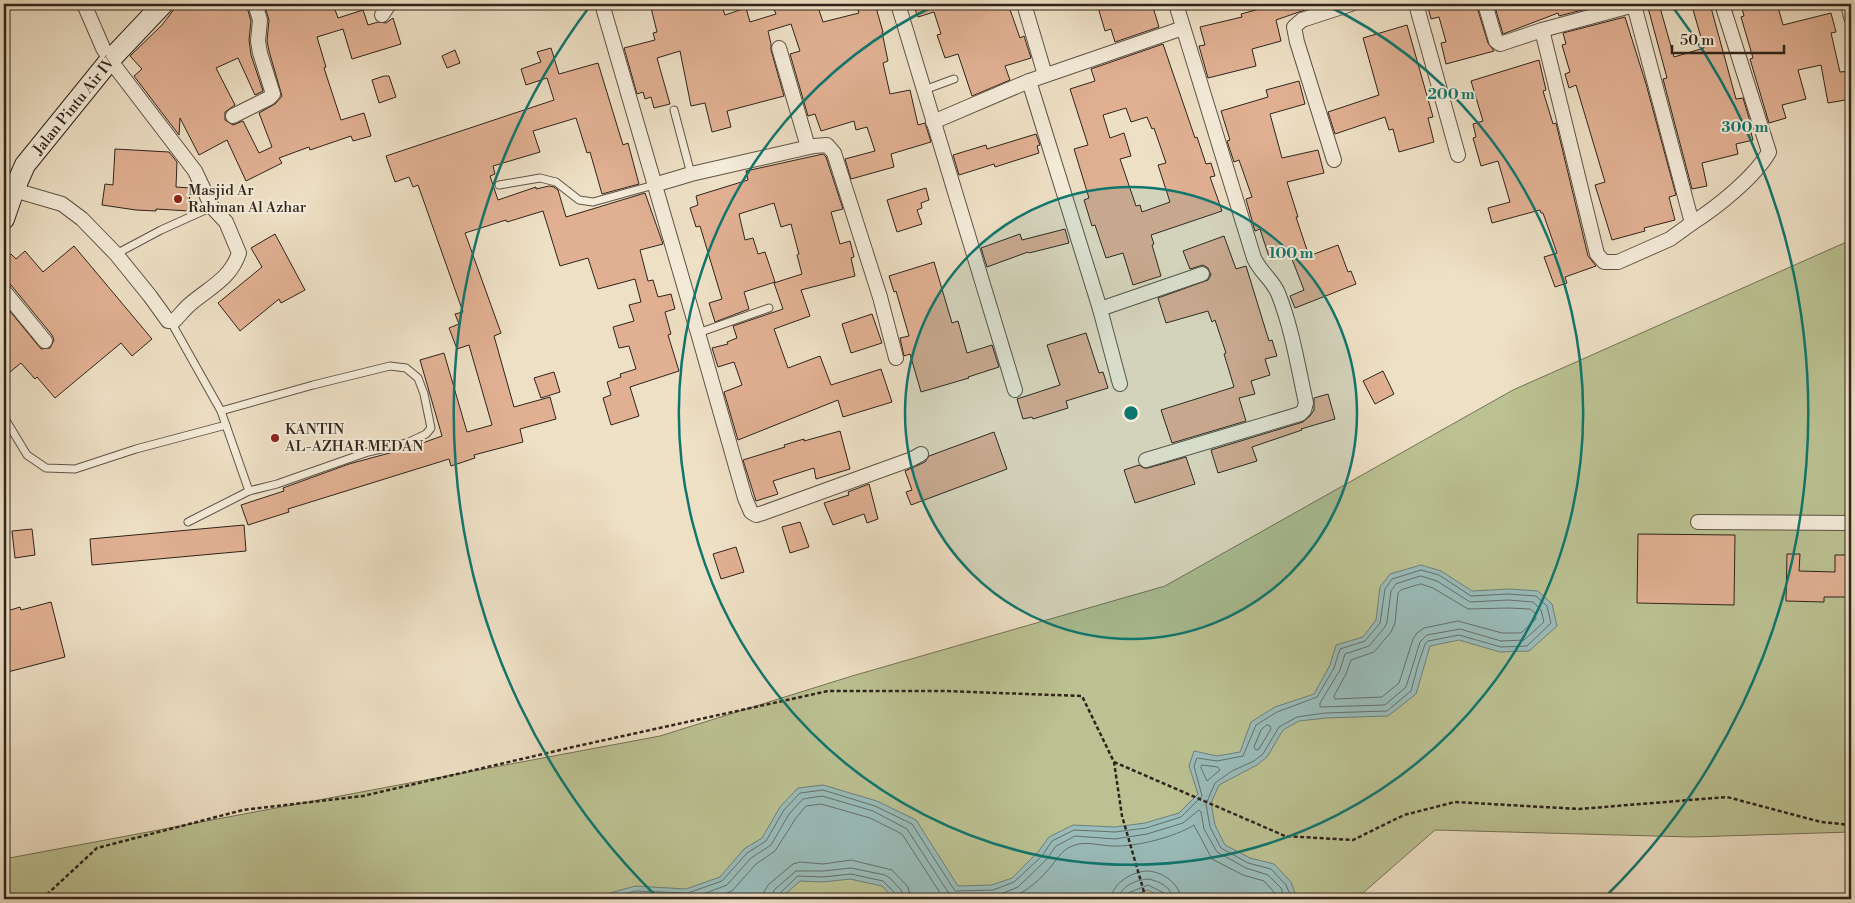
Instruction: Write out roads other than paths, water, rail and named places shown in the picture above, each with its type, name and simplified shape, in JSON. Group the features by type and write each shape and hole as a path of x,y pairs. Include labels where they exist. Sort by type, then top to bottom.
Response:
{"main road":[{"name":"Jalan Pintu Air IV","path":"4,219 14,190 26,165 110,60 163,4"}],"street":[{"path":"14,190 62,204 82,219 116,254 150,296 164,317 171,322 227,276 236,263 239,253 226,222 212,207 195,171 110,60 84,4"},
{"path":"233,116 270,98 273,94 260,53 258,40 260,20 255,4"},
{"path":"602,4 745,498 753,514 763,513 912,459 921,454"},
{"path":"898,4 1015,390"},
{"path":"1024,4 1045,75"},
{"path":"1146,460 1300,414 1304,410 1306,403 1283,305 1272,281 1258,268 1254,258 1176,4"},
{"path":"1334,160 1294,27 1302,20 1351,4"},
{"path":"1416,4 1458,155"},
{"path":"1485,4 1497,43 1503,43 1542,30 1592,10 1636,4 1692,223"},
{"path":"1542,30 1597,254 1604,262 1618,262 1670,239 1708,213 1744,181 1769,152 1722,4"},
{"path":"1848,4 1851,17"},
{"path":"933,122 1029,81 1183,28"},
{"path":"779,48 808,147"},
{"path":"1029,81 1100,309 1120,384"},
{"path":"654,185 691,174 808,147 827,145 834,153 880,297 896,358"},
{"path":"1100,309 1202,274"},
{"path":"4,291 45,341"},
{"path":"1698,522 1851,523"}],"lane":[{"path":"923,90 954,79"},
{"path":"674,110 691,174"},
{"path":"499,185 540,178 556,182 579,200 593,202 654,185"},
{"path":"116,254 161,230 212,207"},
{"path":"698,333 769,308"},
{"path":"171,322 221,411 249,491"},
{"path":"188,522 249,491 277,484 368,452 407,443 426,434 431,428 424,394 418,378 406,368 390,366 221,411"},
{"path":"4,417 27,455 46,468 75,470 136,449 226,425"}],"water":[{"path":"1421,565 1441,571 1472,591 1509,589 1538,591 1552,604 1557,626 1529,651 1500,652 1459,640 1430,646 1416,694 1388,716 1299,721 1283,730 1267,757 1257,765 1219,785 1211,803 1215,825 1225,845 1250,858 1274,864 1291,882 1297,899 1163,899 1148,890 1125,899 894,899 882,886 850,879 823,882 800,881 780,899 602,899 607,894 635,886 686,889 720,877 744,849 762,838 780,807 798,788 823,785 877,801 916,820 958,886 992,885 1012,878 1038,852 1049,837 1073,825 1115,827 1145,823 1179,813 1198,794 1189,766 1194,751 1217,756 1240,752 1251,722 1275,707 1314,694 1330,665 1336,645 1363,637 1376,620 1380,587 1390,574"}],"place":[{"name":"Masjid Ar Rahman Al Azhar","path":"178,199"},
{"name":"KANTIN AL-AZHAR MEDAN","path":"275,438"}]}
